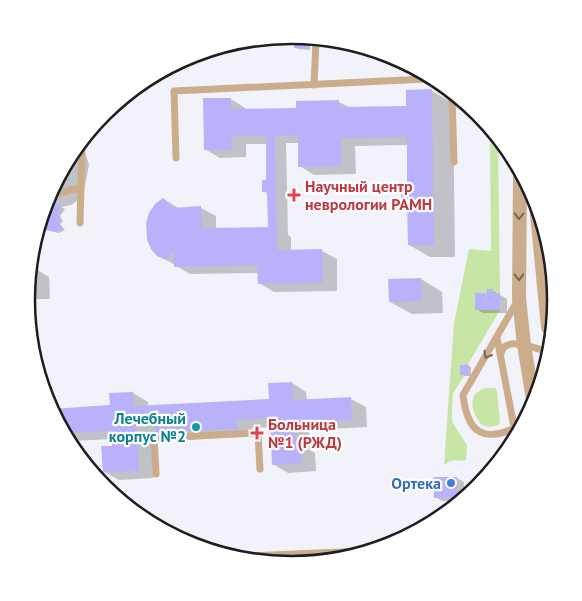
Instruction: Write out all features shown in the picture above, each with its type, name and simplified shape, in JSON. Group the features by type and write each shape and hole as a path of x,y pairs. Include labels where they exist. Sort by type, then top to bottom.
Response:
{"street":[{"path":"520,185 519,298 531,388"},
{"path":"543,258 546,289"}],"lane":[{"path":"314,86 316,46"},
{"path":"176,158 174,91 314,86 420,79"},
{"path":"452,101 454,162"},
{"path":"80,223 82,153"},
{"path":"58,193 80,188"},
{"path":"512,431 493,435 481,433 470,424 465,410 463,395 519,298"},
{"path":"497,338 514,427"},
{"path":"500,357 501,349 504,346 515,344 542,350"},
{"path":"156,474 154,438 258,433 260,469"},
{"path":"274,556 308,556"}],"green space":[{"path":"490,140 498,150 500,293 493,293 492,289 487,289 487,293 475,293 475,309 500,310 468,364 460,365 460,375 465,375 453,393 452,422 467,445 466,460 450,461 444,465 454,323 469,249 491,251"},
{"path":"486,388 495,388 497,391 499,425 489,427 482,425 475,415 472,404 475,394"}],"building":[{"path":"294,44 307,45 307,49 294,48"},
{"path":"432,89 434,245 408,245 407,203 401,200 401,192 407,188 407,137 341,138 341,166 298,167 298,135 275,136 277,250 322,249 323,283 258,284 257,265 174,267 174,249 166,260 157,256 151,249 147,240 146,223 149,213 155,204 163,198 173,208 201,206 202,228 268,227 267,192 262,192 262,180 266,180 266,136 231,136 232,150 204,150 203,98 231,98 231,109 296,108 296,101 339,100 339,107 406,106 406,90"},
{"path":"54,204 62,207 57,213 60,219 58,222 63,228 56,232 46,230"},
{"path":"421,278 422,301 389,302 388,279"},
{"path":"487,289 493,289 493,293 500,293 500,310 475,310 475,293 487,293"},
{"path":"468,364 469,375 460,375 460,365"},
{"name":"Лечебный корпус №2","path":"292,382 293,400 351,397 352,420 294,423 296,444 301,444 302,463 272,465 270,418 237,420 238,429 155,433 155,424 136,425 139,471 103,472 101,446 112,446 111,431 72,433 59,408 110,405 109,393 133,392 134,406 269,399 268,383"},
{"path":"433,477 457,477 457,496 434,498"}],"place":[{"name":"Научный центр неврологии РАМН","path":"294,195"},
{"name":"Лечебный корпус №2","path":"196,427"},
{"name":"Больница №1 (РЖД)","path":"257,433"},
{"name":"Ортека","path":"451,483"}]}
